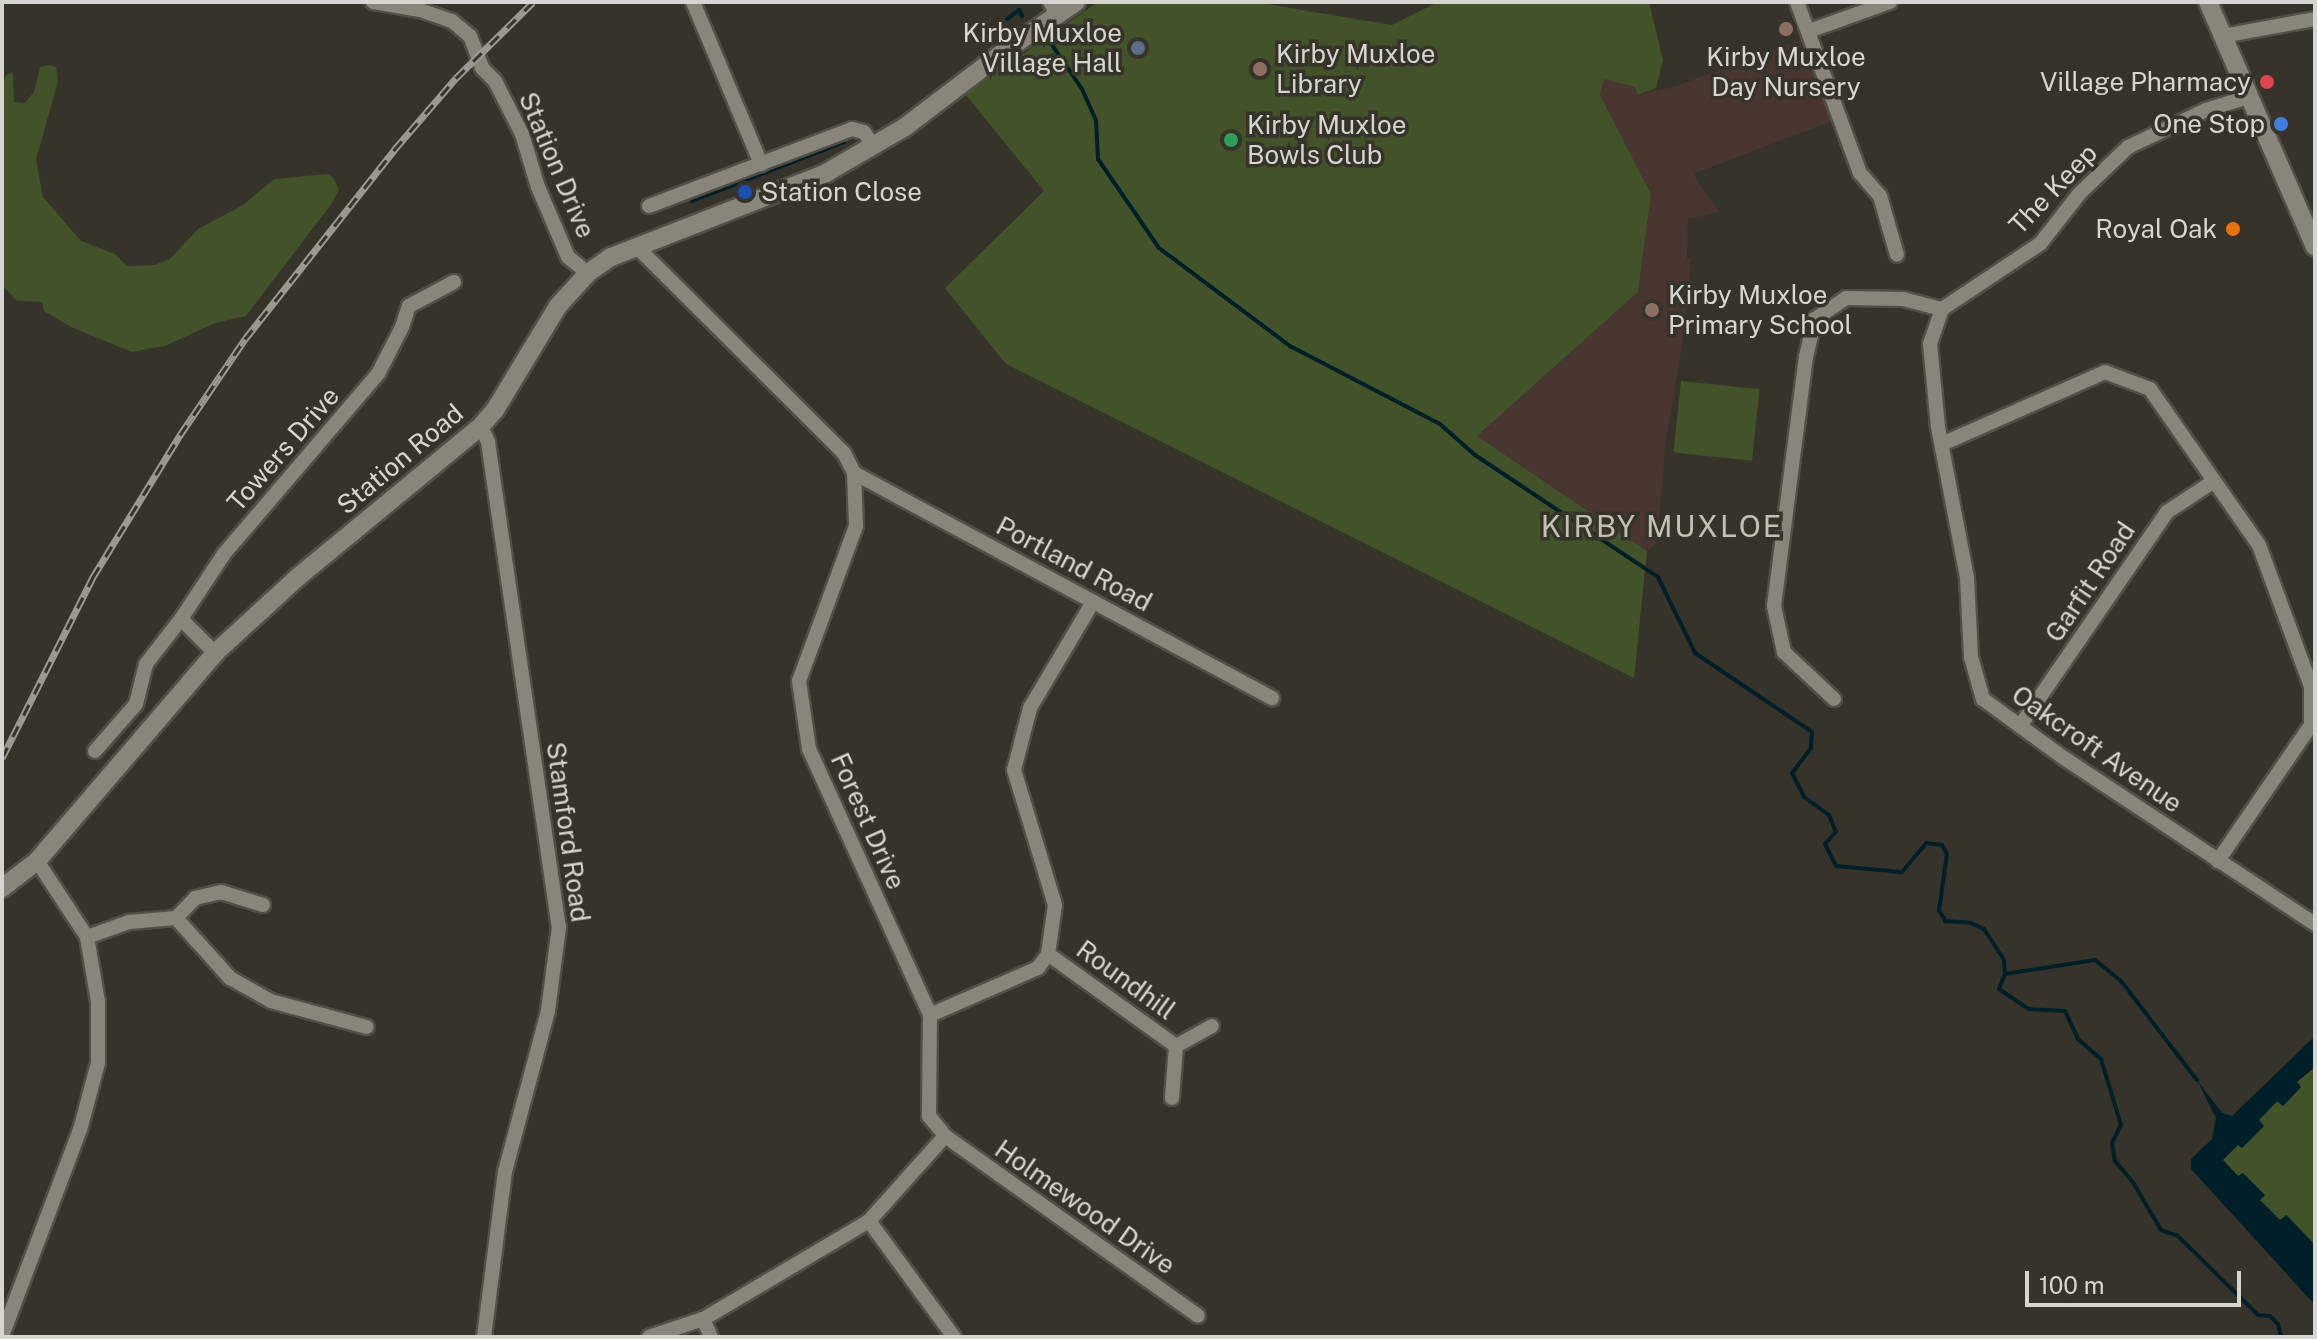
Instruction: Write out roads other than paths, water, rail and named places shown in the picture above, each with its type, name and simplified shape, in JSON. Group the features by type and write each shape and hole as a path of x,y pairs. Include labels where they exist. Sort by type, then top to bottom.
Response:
{"street":[{"name":"Station Drive","path":"373,2 442,17 470,36 482,68 495,81 522,134 538,187 568,257 588,273"},
{"path":"693,2 761,164"},
{"name":"Station Road","path":"2,888 37,861 215,653 298,577 481,426 495,410 558,306 588,273 611,257 636,246 826,173 905,127 1054,8 1076,2"},
{"path":"1797,2 1860,173 1880,196 1897,255"},
{"path":"1809,31 1890,2"},
{"path":"2208,2 2315,247"},
{"path":"2222,36 2315,19"},
{"name":"The Keep","path":"1942,309 2040,244 2079,194 2128,147 2206,110 2248,97"},
{"path":"649,206 852,129 864,132 873,146"},
{"path":"636,246 844,453 854,473"},
{"name":"Towers Drive","path":"95,751 136,704 146,664 181,619 224,554 378,374 409,306 454,282"},
{"path":"1834,699 1784,652 1774,606 1806,357 1815,319 1846,298 1903,299 1942,309"},
{"name":"Oakcroft Avenue","path":"1942,309 1930,344 1942,444 1967,578 1971,657 1983,699 2315,924"},
{"path":"1942,444 2105,372 2150,389 2259,545 2311,686 2311,725 2218,861"},
{"name":"Stamford Road","path":"481,426 488,442 559,927 548,1011 505,1171 484,1337"},
{"name":"Portland Road","path":"854,473 1272,698"},
{"name":"Forest Drive","path":"854,473 856,526 799,681 809,749 930,1015 929,1116 945,1136"},
{"name":"Garfit Road","path":"2020,726 2167,512 2214,481"},
{"path":"930,1015 1038,968 1048,954 1055,905 1014,770 1030,708 1093,602"},
{"path":"181,619 215,653"},
{"path":"2,1336 80,1130 98,1063 98,1002 87,937 37,861"},
{"path":"87,937 129,922 176,918 195,898 221,892 263,905"},
{"path":"176,918 230,978 271,1001 367,1027"},
{"name":"Roundhill","path":"1048,954 1176,1046"},
{"name":"Roundhill","path":"1176,1046 1212,1026"},
{"name":"Roundhill","path":"1172,1098 1176,1046"},
{"path":"649,1337 703,1319 869,1221 945,1136"},
{"name":"Holmewood Drive","path":"945,1136 1198,1316"},
{"path":"869,1221 954,1337"},
{"path":"703,1319 711,1337"}],"water":[{"path":"2315,1036 2315,1067 2297,1082 2301,1087 2283,1106 2277,1101 2259,1120 2264,1126 2242,1148 2238,1145 2223,1160 2238,1176 2243,1173 2265,1195 2260,1200 2280,1220 2286,1215 2315,1245 2315,1305 2191,1169 2191,1159 2212,1139 2216,1118 2197,1080 2222,1113 2232,1116"}],"waterway":[{"path":"1007,19 1019,10 1022,16"},
{"path":"1050,42 1082,89 1096,120 1098,159 1159,248 1290,346 1440,424 1475,455 1658,577 1695,653 1812,732 1811,748 1792,773 1804,797 1829,815 1836,832 1825,844 1836,866 1902,872 1926,843 1942,845 1947,854 1939,910 1945,921 1971,923 1984,929 2004,960 2005,974 1999,989 2029,1009 2065,1011 2078,1039 2101,1059 2121,1125 2112,1143 2115,1161 2134,1184 2161,1230 2178,1236 2258,1315 2270,1316 2278,1324 2281,1337"},
{"path":"692,201 844,142"},
{"path":"2005,974 2095,960 2121,981 2197,1080"}],"railway":[{"path":"2,758 93,577 180,435 245,339 394,150 456,78 533,2"}],"place":[{"name":"Kirby Muxloe Day Nursery","path":"1786,29"},
{"name":"Kirby Muxloe Village Hall","path":"1138,48"},
{"name":"Kirby Muxloe Library","path":"1260,69"},
{"name":"Village Pharmacy","path":"2267,82"},
{"name":"One Stop","path":"2281,124"},
{"name":"Kirby Muxloe Bowls Club","path":"1231,140"},
{"name":"Station Close","path":"745,192"},
{"name":"Royal Oak","path":"2233,229"},
{"name":"Kirby Muxloe Primary School","path":"1652,310"}],"district":[{"name":"KIRBY MUXLOE","path":"1662,526"}]}
